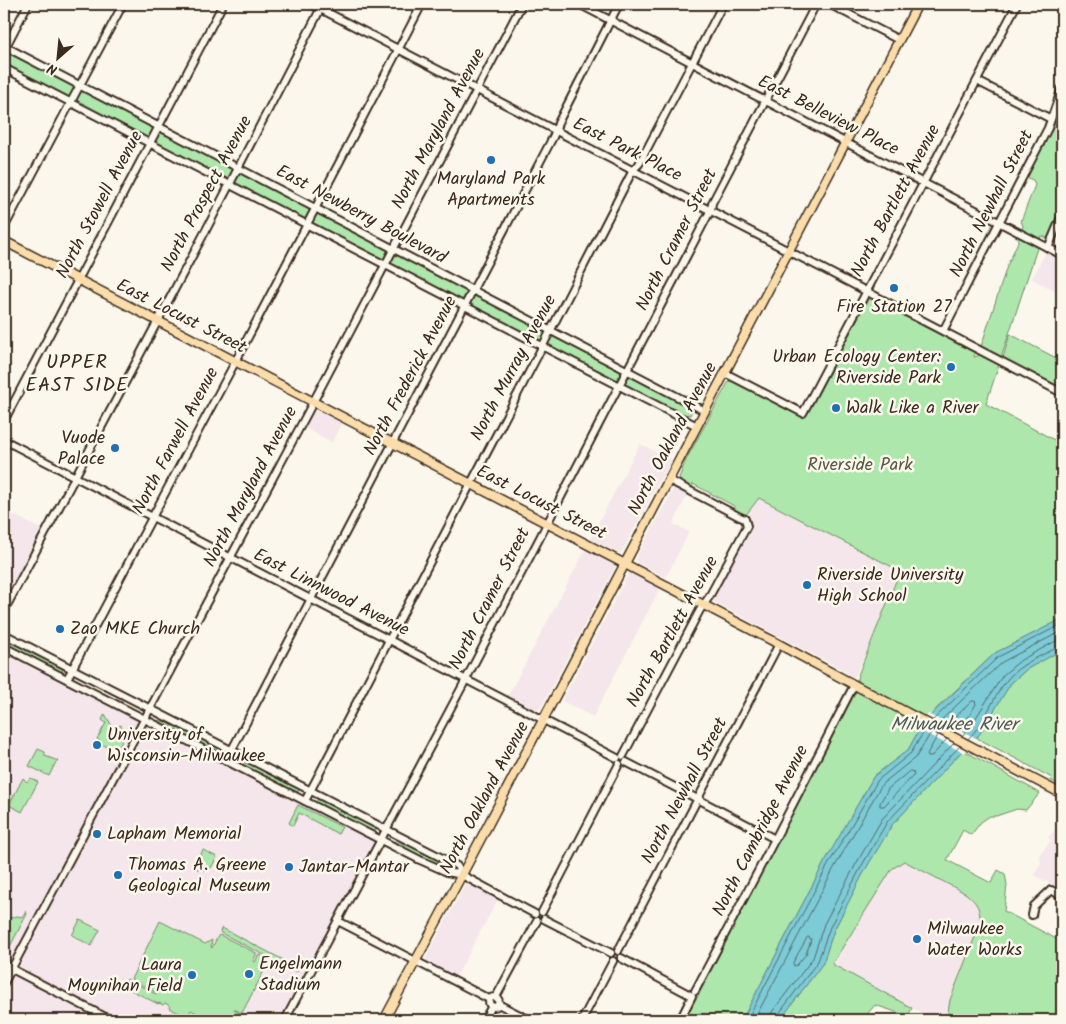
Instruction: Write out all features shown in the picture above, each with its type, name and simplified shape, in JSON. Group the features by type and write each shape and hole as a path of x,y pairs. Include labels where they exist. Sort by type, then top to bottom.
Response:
{"main road":[{"name":"North Oakland Avenue","path":"384,1020 462,875 918,4"},
{"name":"East Locust Street","path":"4,241 779,644 862,690 1062,794"}],"street":[{"path":"4,48 28,4"},
{"path":"4,228 123,4"},
{"name":"North Stowell Avenue","path":"4,421 223,4"},
{"name":"East Park Place","path":"311,4 322,6 398,48 1062,394"},
{"name":"North Farwell Avenue","path":"67,679 236,362 422,4"},
{"name":"North Maryland Avenue","path":"4,983 522,4"},
{"name":"East Belleview Place","path":"579,4 1062,255"},
{"name":"North Frederick Avenue","path":"226,761 473,290 619,4"},
{"name":"North Murray Avenue","path":"304,801 471,484 633,170 639,164 723,4"},
{"name":"North Cramer Street","path":"285,1020 466,679 711,210 712,202 816,4"},
{"path":"829,4 899,40"},
{"name":"North Bartlett Avenue","path":"725,373 803,413 1017,4"},
{"name":"North Prospect Avenue","path":"4,611 322,6"},
{"name":"East Newberry Boulevard","path":"4,48 159,126 705,411"},
{"name":"East Newberry Boulevard","path":"4,68 697,426"},
{"path":"977,81 1050,119"},
{"name":"North Newhall Street","path":"943,331 1048,128 1062,88"},
{"path":"1048,248 1062,215"},
{"name":"East Linnwood Avenue","path":"4,440 775,840"},
{"name":"North Bartlett Avenue","path":"484,1020 703,605 746,530 746,523 740,517 669,480"},
{"path":"4,634 450,862 457,866 462,875"},
{"name":"North Newhall Street","path":"615,952 779,644"},
{"path":"4,647 381,840 446,872 462,875 540,916 622,955 621,958 694,994"},
{"name":"North Cambridge Avenue","path":"680,1020 854,685"},
{"path":"1032,915 1034,906 1051,890 1062,896"},
{"path":"338,921 530,1020"},
{"path":"614,961 611,958 615,952"},
{"path":"614,961 617,962 621,958"},
{"path":"582,1020 614,961"},
{"path":"4,965 111,1020"}],"shaded area":[{"path":"1048,248 1062,255 1062,294 1032,279"},
{"path":"317,411 341,423 332,442 305,428 313,413"},
{"path":"640,444 672,460 623,550 619,553 590,539"},
{"path":"675,487 688,493 673,524 689,532 666,577 635,560"},
{"name":"Riverside University High School","path":"759,498 900,571 874,637 854,678 843,670 714,602 713,599 750,527 751,520 745,516"},
{"path":"8,512 42,530 4,604 4,520"},
{"path":"586,549 612,562 615,567 541,707 537,711 508,696"},
{"path":"629,573 660,588 593,717 562,701"},
{"name":"University of Wisconsin-Milwaukee","path":"4,649 376,841 280,1020 4,1020"},
{"path":"1062,822 1062,872 1054,888 1048,882 1035,875 1041,862 1039,855 1051,841 1048,837"},
{"path":"899,855 1023,922 972,1020 936,1020 830,968"},
{"path":"465,885 476,887 498,899 456,977 427,962 426,958"}],"green space":[{"path":"4,49 678,399 692,411 690,415 678,413 4,64"},
{"name":"Riverside Park","path":"1062,92 1062,206 1048,238 1041,236 986,404 1062,444 1062,619 995,653 937,708 919,730 908,750 874,776 824,863 742,1020 685,1020 693,1001 697,998 853,695 858,675 900,571 759,498 745,516 736,511 734,506 693,484 692,488 680,482 679,478 686,460 729,381 733,381 800,416 807,415 868,299 973,352 975,351 974,357 978,356 1007,266 1023,226 1021,221 1035,185 1033,180 1028,178 1027,174 1044,147 1050,127 1056,117"},
{"path":"1010,334 1062,361 1062,388 1003,358"},
{"path":"4,639 63,669 62,672 4,643"},
{"path":"1062,650 1062,786 1050,780 1052,778 977,738 1011,683 1027,669"},
{"path":"105,714 112,726 121,725 122,739 116,751 99,743 100,741 97,739 106,723 102,720"},
{"path":"158,720 175,725 221,749 220,751 203,747 157,722"},
{"path":"38,749 45,752 45,756 58,761 49,776 29,766"},
{"path":"963,750 1040,793 1026,810 1017,809 996,816 990,816 981,822 971,835 963,830 947,860 991,883 998,870 1005,874 1007,885 1004,911 1062,942 1062,1020 951,1020 948,1012 950,1000 980,924 979,910 973,900 965,893 904,861 892,869 832,964 912,1008 908,1016 875,1005 862,1020 780,1020 823,963 834,930 865,870 892,825"},
{"path":"240,759 297,788 298,792 282,787 243,767 238,761"},
{"path":"23,778 27,782 31,778 38,782 22,812 9,805"},
{"path":"318,799 373,827 376,830 375,832 359,827 318,806 316,802"},
{"path":"298,805 342,827 338,834 299,813 293,826 289,823"},
{"path":"392,841 424,852 453,869 452,871 436,866"},
{"path":"203,850 217,857 211,868 203,870 193,868"},
{"path":"26,911 27,914 4,955 4,920 17,916 23,917"},
{"path":"80,920 100,930 91,946 72,935"},
{"name":"Laura Moynihan Field","path":"160,921 205,944 212,940 212,948 220,935 256,953 253,961 255,962 260,955 276,964 269,971 265,969 242,1013 234,1009 241,1014 238,1020 210,1020 191,1010 187,1017 169,1008 170,1006 165,1003 163,1005 158,1004 127,988 127,979 157,993 131,979"},
{"path":"222,928 299,968 297,972 221,933"}],"water":[{"name":"Milwaukee River","path":"1062,619 1062,650 1027,669 1011,683 979,735 892,825 865,870 834,930 823,963 780,1020 742,1020 824,863 874,776 908,750 919,730 931,715 995,653"}],"pier":[{"path":"928,714 978,739 964,753 917,729"}],"place":[{"name":"Maryland Park Apartments","path":"491,160"},
{"name":"Fire Station 27","path":"894,288"},
{"name":"Urban Ecology Center: Riverside Park","path":"951,367"},
{"name":"Walk Like a River","path":"836,408"},
{"name":"Vuode Palace","path":"115,448"},
{"name":"Riverside University High School","path":"807,585"},
{"name":"Zao MKE Church","path":"60,629"},
{"name":"University of Wisconsin-Milwaukee","path":"97,745"},
{"name":"Lapham Memorial","path":"97,834"},
{"name":"Jantar-Mantar","path":"289,867"},
{"name":"Thomas A. Greene Geological Museum","path":"118,875"},
{"name":"Milwaukee Water Works","path":"917,939"},
{"name":"Engelmann Stadium","path":"249,974"},
{"name":"Laura Moynihan Field","path":"192,975"}],"district":[{"name":"UPPER EAST SIDE","path":"77,374"}]}
